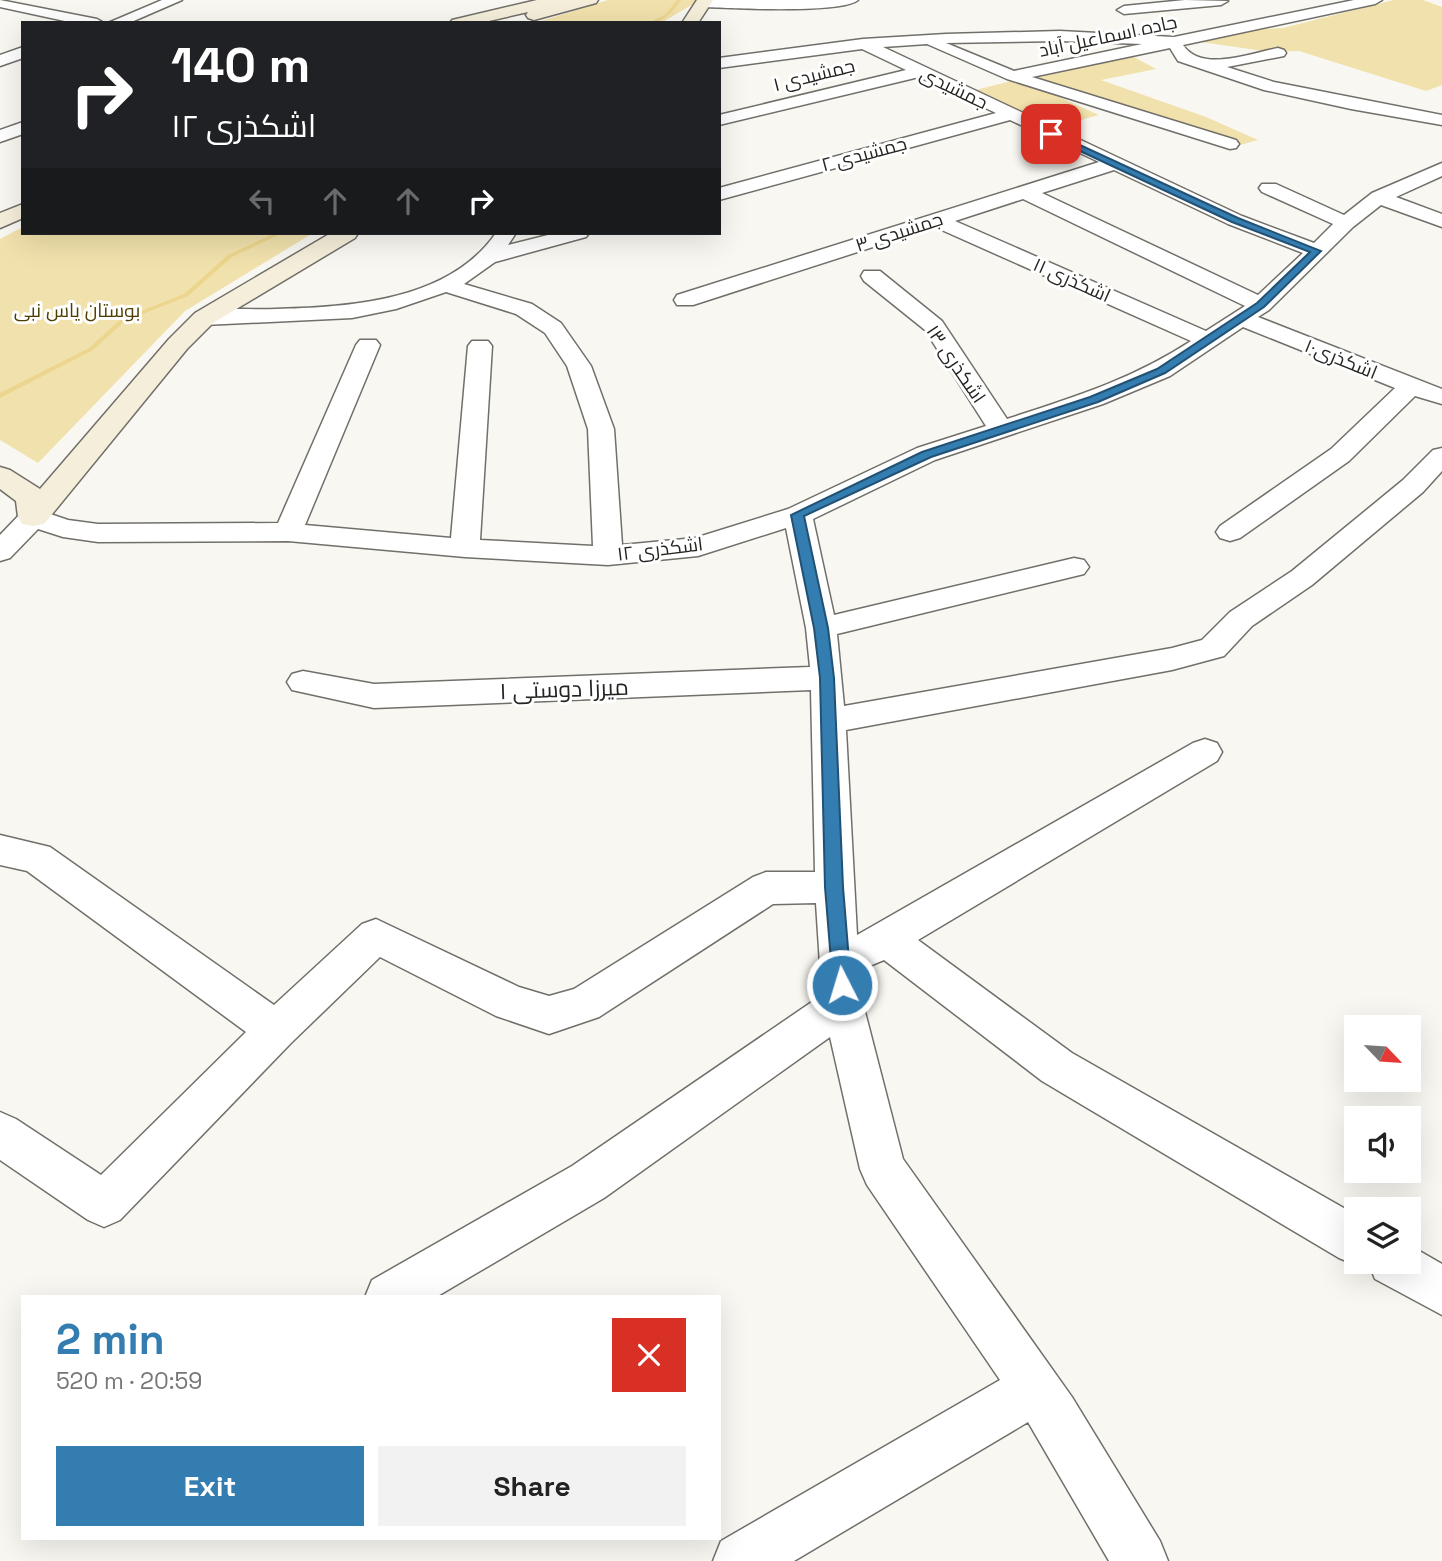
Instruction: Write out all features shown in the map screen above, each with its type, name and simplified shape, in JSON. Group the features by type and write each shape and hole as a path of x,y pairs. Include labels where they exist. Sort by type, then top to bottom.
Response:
{"street":[{"path":"120,21 175,0"},
{"path":"467,21 558,0"},
{"path":"509,21 590,0"},
{"path":"691,21 704,2 809,4 851,0"},
{"name":"جاده اسماعیل آباد","path":"1013,76 1174,42 1270,16 1298,18 1375,0"},
{"path":"0,3 87,21"},
{"path":"1124,10 1230,5 1270,16"},
{"path":"721,62 860,43 922,39 1114,37 1174,42 1184,58 1269,86 1442,120"},
{"path":"922,39 1013,76 1230,144"},
{"name":"جمشیدی","path":"860,43 1235,220 1317,251"},
{"path":"0,61 21,53"},
{"path":"1205,66 1278,53"},
{"name":"جمشیدی ۱","path":"721,120 919,72"},
{"name":"جمشیدی ۲","path":"721,193 1009,115"},
{"path":"0,137 21,128"},
{"name":"جمشیدی ۳","path":"685,300 1113,164"},
{"name":"اشکذری ۱۲","path":"33,517 63,528 98,533 288,532 465,548 608,556 698,547 798,515 926,454 1094,399 1161,371 1251,312 1346,223 1379,197 1442,169"},
{"path":"1269,188 1346,223"},
{"name":"اشکذری۱۰","path":"1024,192 1251,312 1410,386 1442,397"},
{"path":"0,204 21,194"},
{"path":"1379,197 1442,221"},
{"path":"0,221 21,211"},
{"name":"اشکذری ۱۱","path":"936,220 1208,340"},
{"path":"0,552 33,517 178,344 204,318 343,235"},
{"path":"489,257 505,235"},
{"path":"204,318 357,312 404,300 445,285 489,257 572,235"},
{"name":"اشکذری ۱۳","path":"872,276 934,326 1002,430"},
{"path":"445,285 524,309 552,328 579,366 601,429 608,556"},
{"path":"288,532 368,345"},
{"path":"465,548 480,346"},
{"path":"1230,533 1340,455 1410,386"},
{"path":"830,721 1172,659 1213,648 1241,619 1301,579 1413,486 1442,456"},
{"path":"0,476 31,497 33,517"},
{"path":"0,507 33,517"},
{"path":"798,515 821,628 827,678 834,887 842,985 883,1169 1036,1388 1140,1561"},
{"path":"821,628 1074,567"},
{"name":"میرزا دوستی ۱","path":"303,682 374,696 827,678"},
{"path":"393,1295 588,1182 842,985 886,939 1205,752"},
{"path":"0,850 37,858 276,1030"},
{"path":"0,1134 104,1204 276,1030 376,936 510,1003 549,1015 584,1004 766,888 834,887"},
{"path":"886,939 1057,1067 1344,1234"},
{"path":"1413,1274 1442,1291"},
{"path":"741,1561 1036,1388"}],"green space":[{"path":"608,0 700,0 664,21 541,21"},
{"path":"1394,0 1423,0 1442,7 1442,85 1426,91 1299,51 1270,52 1194,41 1246,30 1283,28"},
{"path":"1132,56 1156,69 1101,80 1206,117 1258,140 1240,145 1036,78"},
{"path":"1019,79 1099,115 1055,127 976,90"},
{"name":"بوستان یاس نبی","path":"21,228 21,235 310,235 185,311 38,463 0,440 0,239"}],"waterway":[{"path":"655,21 666,16 679,0"},
{"path":"0,396 91,349 123,320 186,295 230,256 275,235"}],"route":[{"path":"842,985 834,887 827,678 821,628 798,515 926,454 1094,399 1161,371 1261,305 1317,251 1235,220 1051,134"}]}
